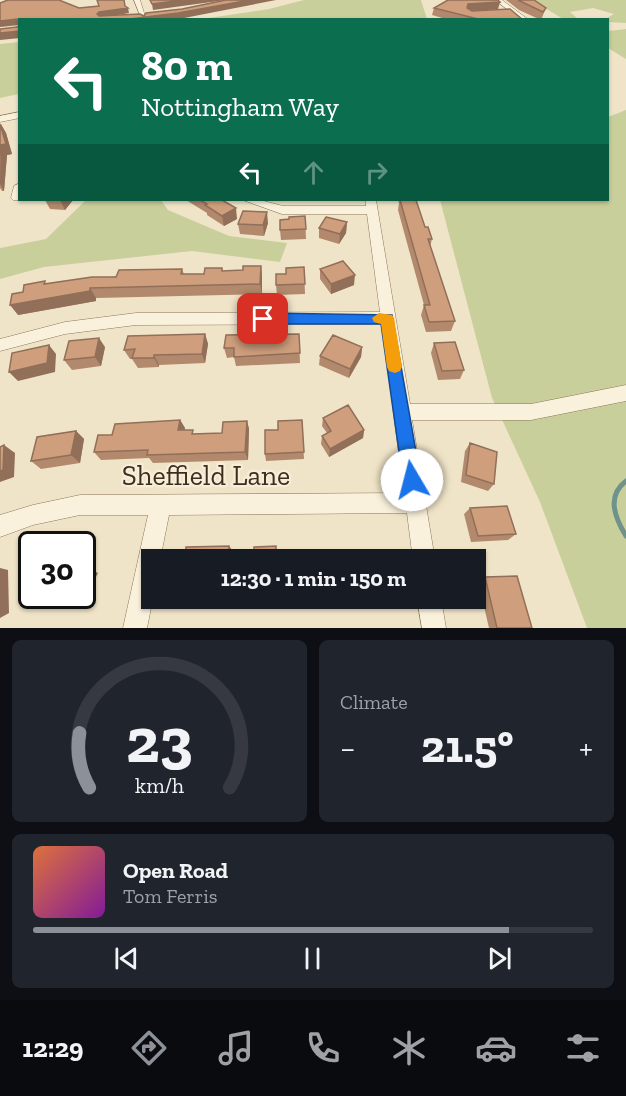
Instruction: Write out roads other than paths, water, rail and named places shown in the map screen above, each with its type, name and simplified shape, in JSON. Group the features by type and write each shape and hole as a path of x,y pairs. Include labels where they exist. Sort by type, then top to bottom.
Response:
{"street":[{"path":"137,0 143,15"},
{"path":"498,0 523,18"},
{"path":"499,12 515,12"},
{"path":"134,16 154,14"},
{"path":"0,119 18,115"},
{"path":"252,201 282,210 372,205 422,549"},
{"path":"0,345 65,328 136,320 387,318"},
{"path":"402,412 531,412 626,393"},
{"name":"Sheffield Lane","path":"0,526 33,515 80,505 415,503"},
{"path":"135,628 161,504"},
{"path":"431,609 434,628"}],"waterway":[{"path":"626,481 616,493 614,500 616,515 626,536"}]}
